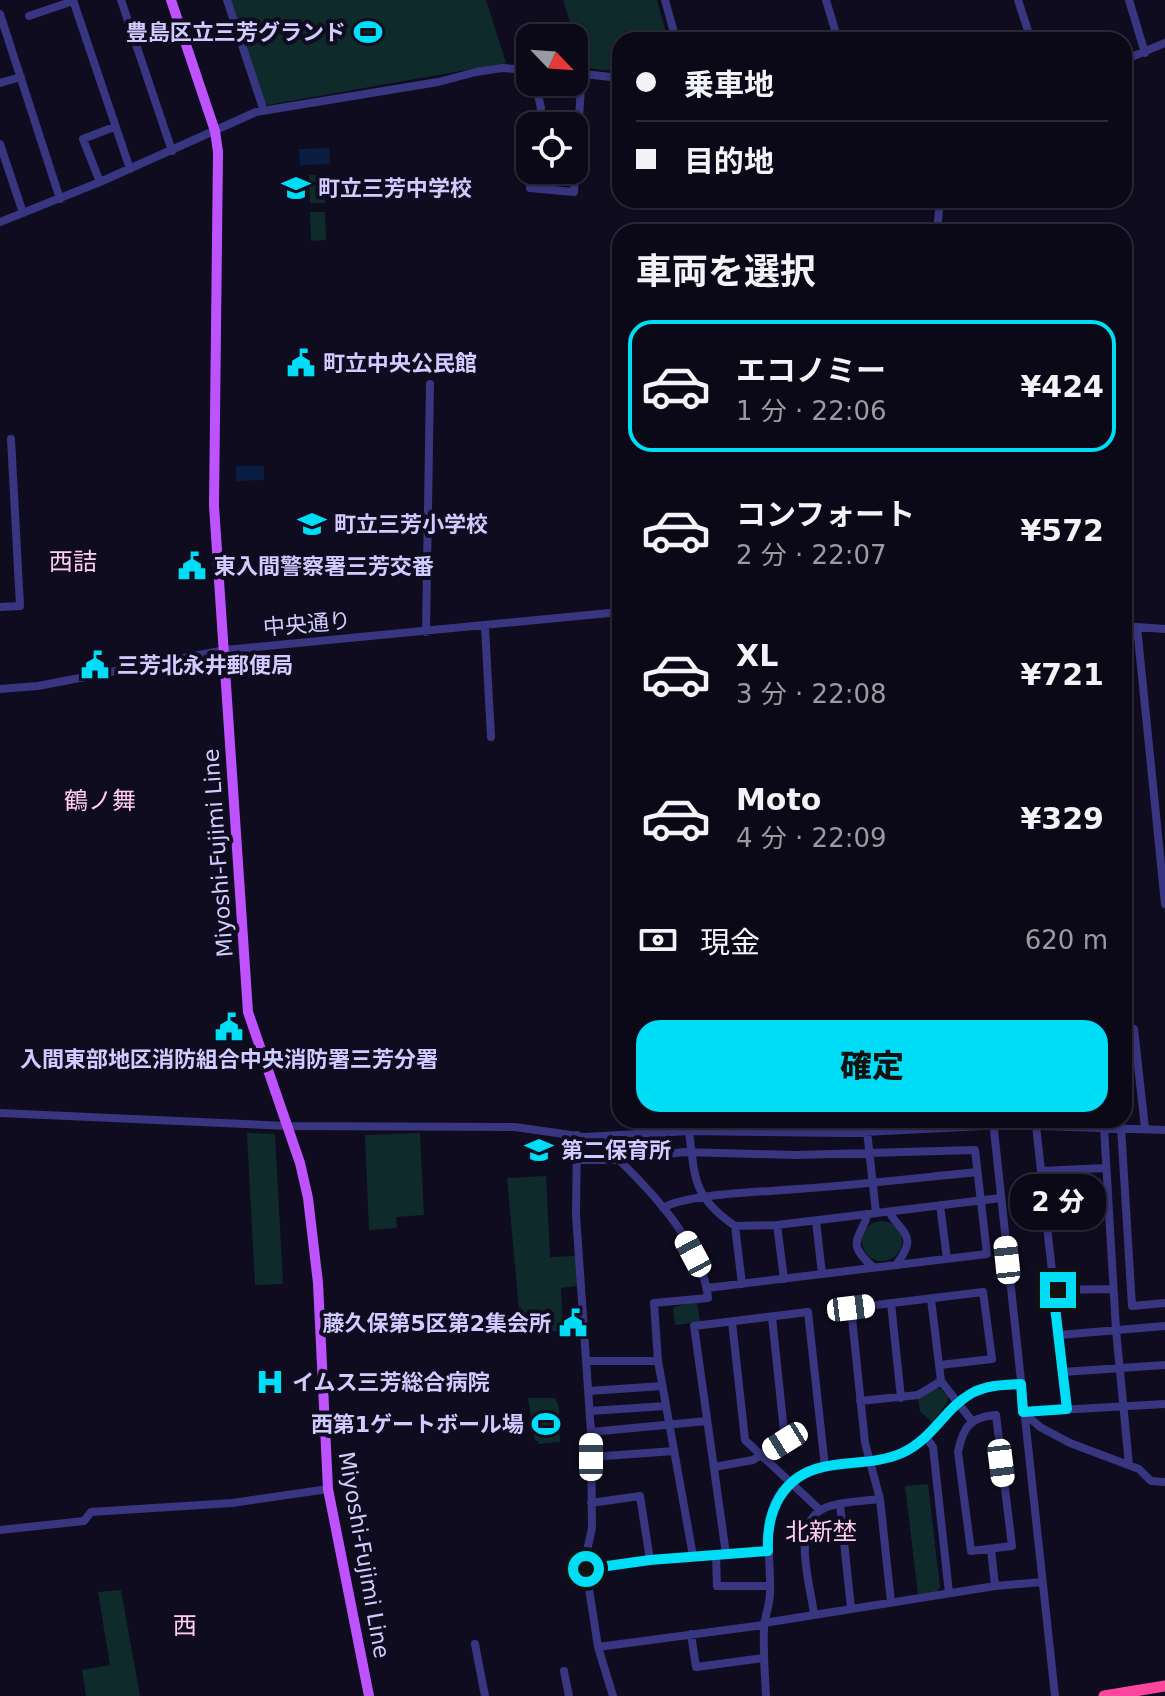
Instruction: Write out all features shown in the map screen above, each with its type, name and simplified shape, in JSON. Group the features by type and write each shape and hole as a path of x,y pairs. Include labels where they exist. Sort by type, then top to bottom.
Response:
{"highway":[{"path":"1104,1696 1165,1686"}],"main road":[{"name":"Miyoshi-Fujimi Line","path":"171,0 215,131 219,163 214,477 248,1012 306,1186 314,1232 328,1489 369,1696"}],"street":[{"path":"29,16 73,0 130,169"},
{"path":"121,0 172,151"},
{"path":"227,0 264,111"},
{"path":"665,0 674,32"},
{"path":"826,0 836,32"},
{"path":"1018,0 1028,32"},
{"path":"1129,0 1145,53"},
{"path":"0,14 60,199"},
{"path":"1132,57 1165,43"},
{"path":"0,222 100,182 256,112 438,82 476,72 516,69"},
{"path":"588,74 612,77"},
{"path":"0,83 21,77"},
{"path":"100,182 83,139 114,127"},
{"path":"0,144 23,213"},
{"path":"530,184 530,188 574,192 574,184"},
{"path":"426,632 430,384"},
{"path":"0,607 20,606 11,439"},
{"name":"中央通り","path":"0,689 38,686 225,650 612,613"},
{"path":"485,627 491,737"},
{"path":"1132,627 1165,629"},
{"path":"1137,627 1165,904"},
{"path":"1134,1029 1145,1128"},
{"path":"0,1113 287,1126 515,1127 585,1137 689,1131 828,1134 914,1128"},
{"path":"1132,1127 1165,1130"},
{"path":"994,1128 1055,1696"},
{"path":"1036,1128 1067,1409"},
{"path":"1104,1128 1116,1330 1129,1465"},
{"path":"1121,1128 1132,1306 1165,1303"},
{"path":"689,1131 697,1184 703,1198 713,1210 735,1226 816,1221 1001,1198"},
{"path":"867,1131 873,1183 872,1214 858,1234 857,1246 863,1258 874,1268"},
{"path":"577,1135 576,1215 591,1432 592,1528 586,1569 598,1647 613,1696"},
{"path":"576,1160 619,1160 691,1153 795,1155 975,1150 987,1254 707,1288"},
{"path":"619,1160 663,1208 684,1238 707,1288 708,1298 654,1303 658,1361 693,1556"},
{"path":"1041,1171 1106,1168"},
{"path":"663,1208 673,1203 703,1198 977,1172"},
{"path":"940,1205 947,1259"},
{"path":"1045,1209 1108,1207"},
{"path":"889,1212 902,1226 907,1238 904,1253 896,1265"},
{"path":"816,1221 822,1274"},
{"path":"777,1225 784,1279"},
{"path":"735,1226 742,1284"},
{"path":"1053,1290 1113,1289"},
{"path":"891,1602 880,1499 865,1443 851,1308 983,1292 992,1359 940,1365"},
{"path":"931,1299 941,1381 972,1421"},
{"path":"891,1303 901,1398"},
{"path":"770,1586 717,1586 721,1554 714,1467 694,1326 808,1312 825,1467"},
{"path":"714,1467 744,1463 785,1441 772,1317"},
{"path":"732,1322 745,1440 820,1510"},
{"path":"1059,1335 1165,1326"},
{"path":"587,1361 658,1361"},
{"path":"1063,1372 1165,1365"},
{"path":"860,1401 918,1395 941,1381"},
{"path":"766,1696 764,1624 770,1603 767,1529 779,1497 790,1484 810,1471 902,1453 926,1437 957,1404 972,1393 988,1387 1021,1384"},
{"path":"589,1391 662,1386"},
{"path":"1023,1412 1165,1404"},
{"path":"590,1411 666,1406"},
{"path":"1023,1412 1040,1427 1070,1443 1139,1469 1151,1481 1165,1482"},
{"path":"996,1415 1012,1546 991,1549 971,1551 958,1452 972,1421 980,1416 996,1415"},
{"path":"591,1432 707,1421"},
{"path":"926,1437 933,1447 949,1593"},
{"path":"591,1457 674,1451"},
{"path":"0,1530 84,1521 91,1512 232,1503 328,1489"},
{"path":"591,1503 636,1494 640,1496 650,1560"},
{"path":"814,1614 805,1532 813,1516 820,1510 840,1504 880,1499"},
{"path":"840,1504 851,1608"},
{"path":"991,1549 995,1586"},
{"path":"586,1569 650,1560 768,1551"},
{"path":"598,1647 764,1624 995,1586 1042,1582"},
{"path":"691,1634 696,1667 764,1658"},
{"path":"475,1644 485,1696"},
{"path":"564,1671 569,1696"}],"green space":[{"name":"豊島区立三芳グランド","path":"230,0 486,0 506,63 268,105 264,103"},
{"path":"563,0 657,0 666,32 612,32 612,71 588,68 588,24 570,24"},
{"path":"309,175 324,175 325,203 310,203"},
{"path":"310,212 325,212 326,240 311,241"},
{"path":"247,1133 275,1134 283,1284 255,1285"},
{"path":"420,1133 424,1215 396,1217 397,1228 369,1230 365,1135"},
{"path":"546,1176 550,1257 576,1256 577,1286 561,1288 563,1331 521,1332 507,1178"},
{"path":"882,1221 896,1227 902,1241 896,1255 882,1261 868,1255 862,1241 868,1227"},
{"path":"697,1302 700,1322 675,1325 673,1307"},
{"path":"936,1388 948,1397 932,1422 920,1411 918,1399"},
{"name":"西第1ゲートボール場","path":"528,1398 555,1398 559,1407 560,1442 538,1444 535,1441"},
{"path":"928,1484 940,1587 937,1592 918,1594 905,1486"},
{"path":"121,1590 140,1696 86,1696 82,1670 110,1665 98,1592"}],"water":[{"path":"329,148 330,164 300,165 299,149"},
{"path":"236,466 264,466 264,480 236,481"}],"place":[{"name":"豊島区立三芳グランド","path":"368,32"},
{"name":"町立三芳中学校","path":"296,188"},
{"name":"町立中央公民館","path":"301,363"},
{"name":"町立三芳小学校","path":"312,524"},
{"name":"東入間警察署三芳交番","path":"192,566"},
{"name":"三芳北永井郵便局","path":"95,665"},
{"name":"入間東部地区消防組合中央消防署三芳分署","path":"229,1027"},
{"name":"第二保育所","path":"539,1150"},
{"name":"藤久保第5区第2集会所","path":"573,1323"},
{"name":"イムス三芳総合病院","path":"270,1382"},
{"name":"西第1ゲートボール場","path":"546,1424"}],"district":[{"name":"西詰","path":"73,562"},
{"name":"鶴ノ舞","path":"100,801"},
{"name":"北新埜","path":"821,1532"},
{"name":"西","path":"185,1626"}],"route":[{"path":"586,1569 650,1560 768,1551 767,1529 771,1513 779,1497 800,1476 825,1467 872,1461 902,1453 936,1429 957,1404 972,1393 988,1387 1021,1384 1023,1412 1067,1409 1053,1290 1058,1290"}]}
